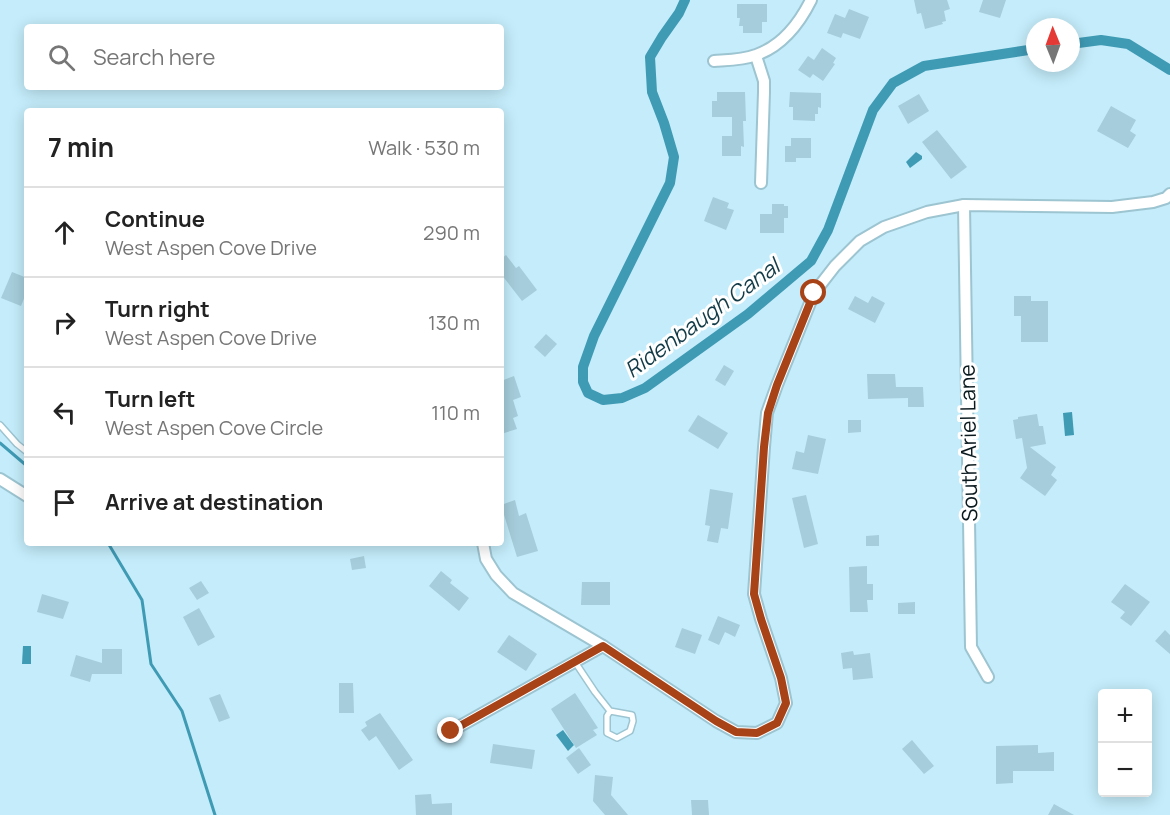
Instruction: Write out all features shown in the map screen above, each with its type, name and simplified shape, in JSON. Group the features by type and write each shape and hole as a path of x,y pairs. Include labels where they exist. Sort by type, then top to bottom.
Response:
{"street":[{"path":"714,61 756,56 774,46 791,31 811,0"},
{"path":"756,56 764,81 761,183"},
{"path":"484,546 486,559 496,575 513,593 603,646 716,721 736,732 757,733 777,723 786,703 781,678 754,594 764,447 768,413 777,385 814,293 835,266 860,241 884,227 927,212 964,205 1112,207 1153,202 1166,198 1170,194"},
{"name":"South Ariel Lane","path":"964,205 971,647 988,677"},
{"path":"0,479 24,494"},
{"path":"444,735 603,646"}],"lane":[{"path":"0,425 24,450"},
{"path":"575,662 610,711 632,715 630,731 616,738 607,733 607,716 610,711"}],"water":[{"path":"916,152 922,156 922,159 910,168 906,162"},
{"path":"1072,412 1074,435 1065,436 1063,413"},
{"path":"23,646 31,646 31,664 22,664"},
{"path":"563,730 574,745 568,751 556,735"}],"building":[{"path":"914,0 947,0 950,9 944,11 946,21 925,29 921,13 917,14"},
{"path":"983,0 1006,0 1000,18 979,12"},
{"path":"737,4 767,4 767,22 762,22 762,33 743,33 743,26 739,26 740,18 737,18"},
{"path":"849,9 869,17 860,39 843,33 841,38 827,33 835,14 845,18"},
{"path":"822,48 836,58 833,63 835,64 823,81 813,74 810,78 798,70 808,56 814,60"},
{"path":"717,92 745,92 746,121 743,121 744,147 741,146 741,156 722,156 722,136 732,136 732,117 712,117 712,101 717,101"},
{"path":"790,92 821,93 821,108 818,107 815,121 793,120 793,107 789,107"},
{"path":"919,94 929,111 908,124 898,106"},
{"path":"1111,106 1136,120 1130,131 1136,135 1128,148 1097,131"},
{"path":"937,130 967,167 951,179 922,142"},
{"path":"791,138 811,138 811,158 796,158 796,162 785,162 785,146 791,146"},
{"path":"713,197 729,203 727,208 734,210 726,230 704,221"},
{"path":"772,204 788,206 788,218 784,218 784,233 760,233 760,214 772,214"},
{"path":"506,255 516,268 519,266 537,290 522,301 504,278 504,257"},
{"path":"12,272 24,277 24,298 21,306 1,298"},
{"path":"855,296 868,303 872,296 885,303 875,323 848,309"},
{"path":"1014,296 1031,296 1031,301 1048,301 1048,342 1021,342 1021,316 1014,316"},
{"path":"546,334 557,344 545,357 534,347"},
{"path":"724,365 734,371 725,386 715,380"},
{"path":"867,374 895,374 896,387 923,387 924,407 908,407 908,398 868,399"},
{"path":"514,376 521,397 513,400 518,416 513,418 517,429 504,433 504,380"},
{"path":"1037,414 1039,426 1043,426 1046,444 1030,447 1056,467 1051,475 1057,480 1045,496 1020,478 1027,468 1022,438 1016,439 1013,420"},
{"path":"698,415 728,433 718,449 688,431"},
{"path":"848,420 861,420 861,432 848,433"},
{"path":"808,435 826,439 818,474 792,469 796,451 804,453"},
{"path":"710,489 733,493 728,529 721,528 718,543 707,541 710,526 705,525"},
{"path":"806,495 818,544 804,548 792,498"},
{"path":"515,500 519,516 526,513 538,551 517,557 504,515 504,504"},
{"path":"879,535 879,546 866,546 866,536"},
{"path":"364,556 366,568 352,570 350,559"},
{"path":"867,566 867,584 873,584 873,600 867,600 868,612 850,612 849,567"},
{"path":"441,571 452,580 450,583 469,598 459,611 429,586"},
{"path":"201,581 209,593 197,600 189,588"},
{"path":"582,582 610,582 610,605 581,605"},
{"path":"1125,584 1150,602 1131,626 1120,618 1125,612 1111,602"},
{"path":"42,594 69,602 63,619 37,612"},
{"path":"915,602 915,614 898,614 898,603"},
{"path":"199,608 215,637 198,646 183,617"},
{"path":"718,616 740,625 735,637 725,632 719,645 708,640"},
{"path":"682,628 702,635 695,654 675,647"},
{"path":"1165,630 1170,635 1170,654 1155,641"},
{"path":"509,635 537,654 526,671 497,652"},
{"path":"102,649 122,649 122,674 92,674 90,682 70,676 76,655 102,663"},
{"path":"853,651 854,655 870,653 873,678 853,680 852,668 843,669 841,653"},
{"path":"339,683 353,683 354,713 339,713"},
{"path":"575,693 598,728 593,730 597,735 576,748 551,709"},
{"path":"220,694 230,718 219,722 209,698"},
{"path":"380,713 413,760 399,770 376,736 369,741 361,730 367,726 365,722"},
{"path":"912,740 934,766 924,774 902,749"},
{"path":"493,744 535,750 532,769 490,763"},
{"path":"1038,745 1038,753 1054,752 1054,771 1013,771 1013,783 996,784 996,746"},
{"path":"579,748 591,765 578,774 566,758"},
{"path":"595,775 613,777 611,795 628,815 605,815 593,801"},
{"path":"431,794 432,804 452,803 452,815 416,815 415,795"},
{"path":"691,800 708,800 709,815 692,815"},
{"path":"1054,804 1074,815 1048,815"}],"waterway":[{"name":"Ridenbaugh Canal","path":"685,0 650,57 652,92 674,157 670,183 594,336 583,367 583,382 588,393 603,400 622,398 645,388 748,314 811,261 828,230 873,110 893,83 924,66 1026,50"},
{"name":"Ridenbaugh Canal","path":"1080,43 1101,40 1128,44 1170,70"},
{"path":"0,443 24,463"},
{"path":"110,546 142,600 151,664 182,711 215,815"}],"route":[{"path":"451,731 603,646 736,732 757,733 777,723 786,703 781,678 754,594 764,447 768,413 777,385 814,293"}]}
